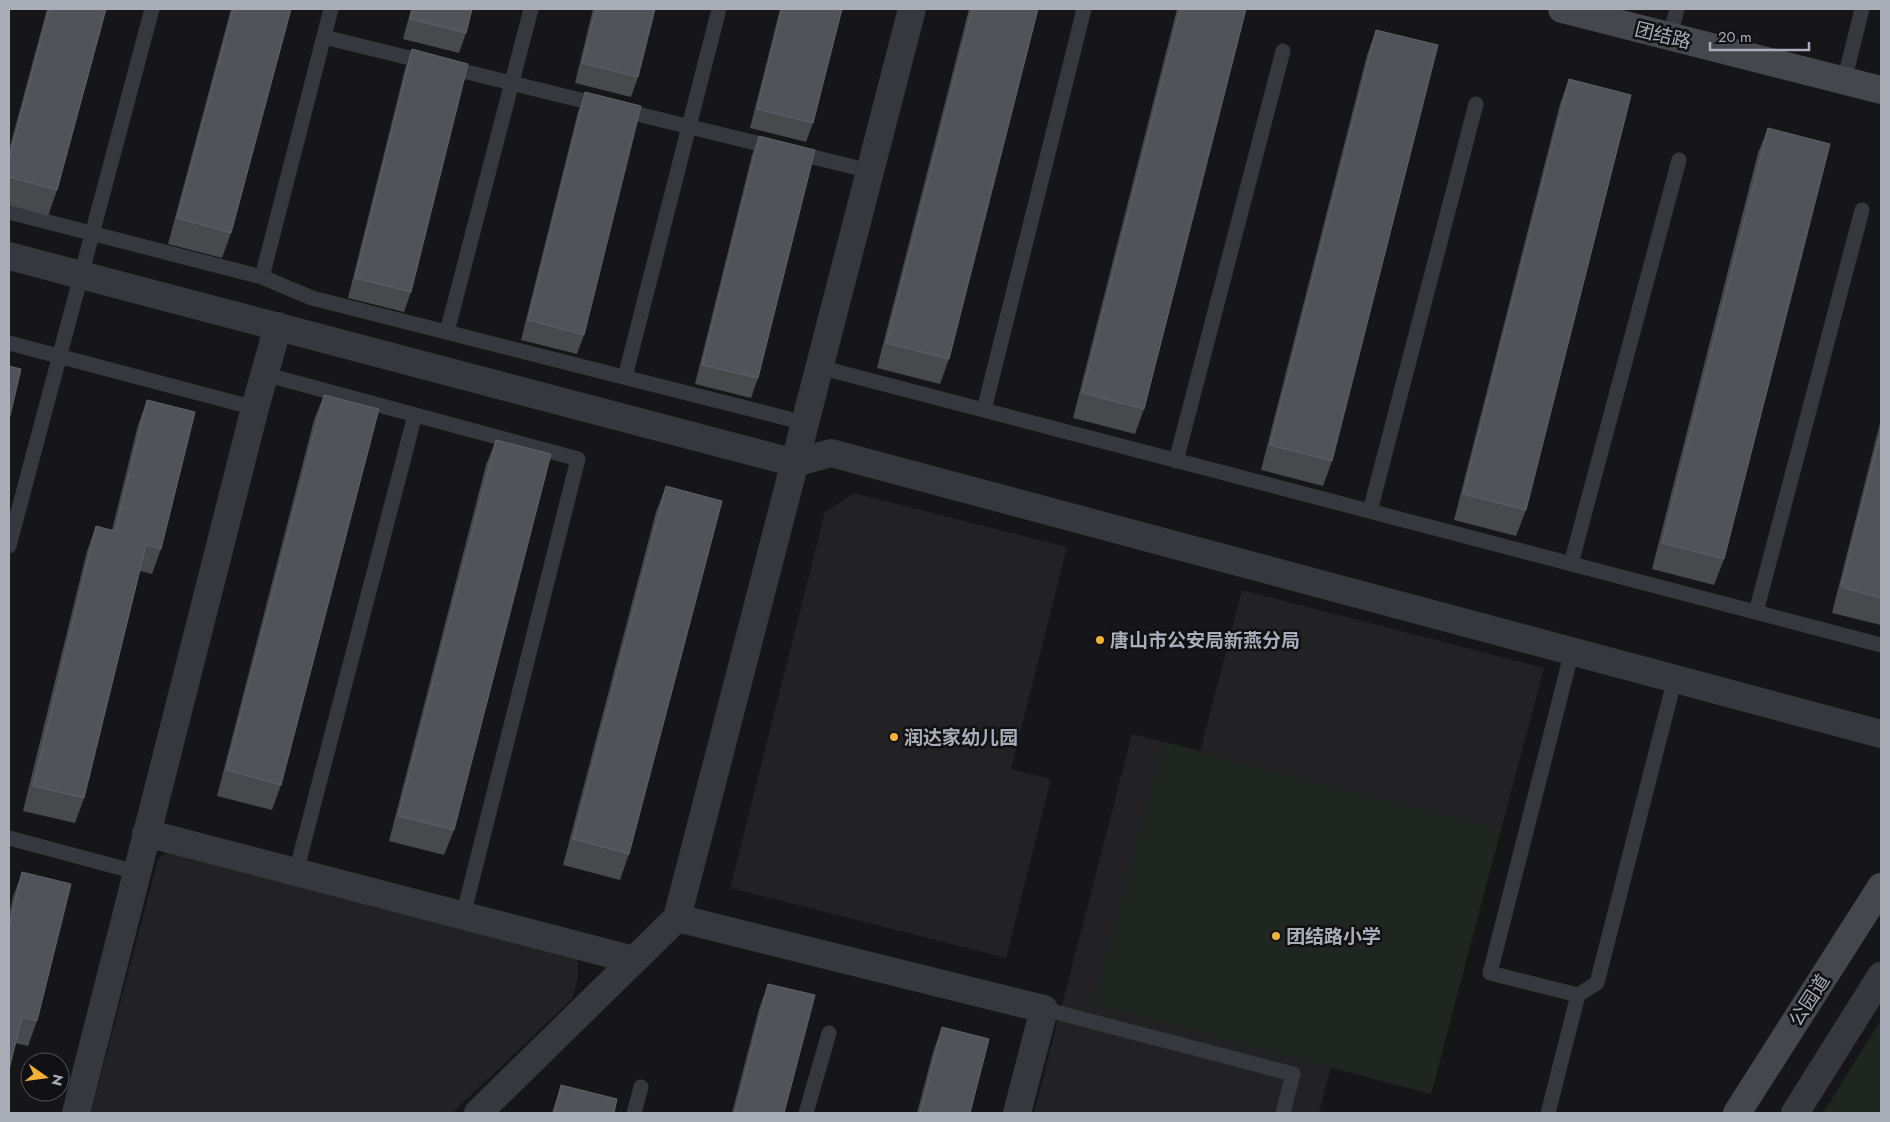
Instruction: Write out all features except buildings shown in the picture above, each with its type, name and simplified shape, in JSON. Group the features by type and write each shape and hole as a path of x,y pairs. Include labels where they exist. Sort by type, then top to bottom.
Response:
{"street":[{"path":"478,1113 677,918 912,9"},
{"name":"团结路","path":"1562,9 1881,90"},
{"path":"9,256 795,463 831,453 1881,734"},
{"path":"76,1113 255,408 278,326"},
{"path":"146,833 634,960"},
{"name":"公园道","path":"1737,1113 1881,887"},
{"path":"677,918 1044,1009 1017,1113"},
{"path":"1795,1113 1881,976"}],"lane":[{"path":"9,546 152,9"},
{"path":"262,277 331,9"},
{"path":"447,332 531,9"},
{"path":"624,377 719,9"},
{"path":"984,410 1084,9"},
{"path":"1670,36 1677,9"},
{"path":"1844,80 1862,9"},
{"path":"324,37 870,171"},
{"path":"1176,461 1284,51"},
{"path":"1370,511 1476,104"},
{"path":"1571,564 1679,160"},
{"path":"1756,612 1862,210"},
{"path":"9,212 262,277 312,298 805,423"},
{"path":"9,343 255,408"},
{"path":"819,368 1881,645"},
{"path":"264,374 578,459 463,916"},
{"path":"296,872 415,415"},
{"path":"1572,651 1490,973 1578,995"},
{"path":"1548,1113 1578,995 1596,983 1675,678"},
{"path":"9,838 136,872"},
{"path":"1044,1009 1293,1074 1283,1113"},
{"path":"806,1113 829,1033"},
{"path":"634,1113 641,1087"}],"shaded area":[{"name":"润达家幼儿园","path":"854,493 1067,547 1011,769 1051,779 1006,958 730,888 825,512"},
{"name":"团结路小学","path":"1242,590 1544,668 1431,1094 1331,1067 1319,1113 1034,1113 1132,734 1200,751"},
{"name":"团结路小学","path":"1164,742 1500,830 1431,1094 1094,1005"},
{"path":"176,847 572,953 578,962 578,978 572,999 452,1113 91,1113 158,859"},
{"path":"1881,1020 1881,1113 1823,1113"}],"place":[{"name":"唐山市公安局新燕分局","path":"1100,640"},
{"name":"润达家幼儿园","path":"894,737"},
{"name":"团结路小学","path":"1276,936"}]}
